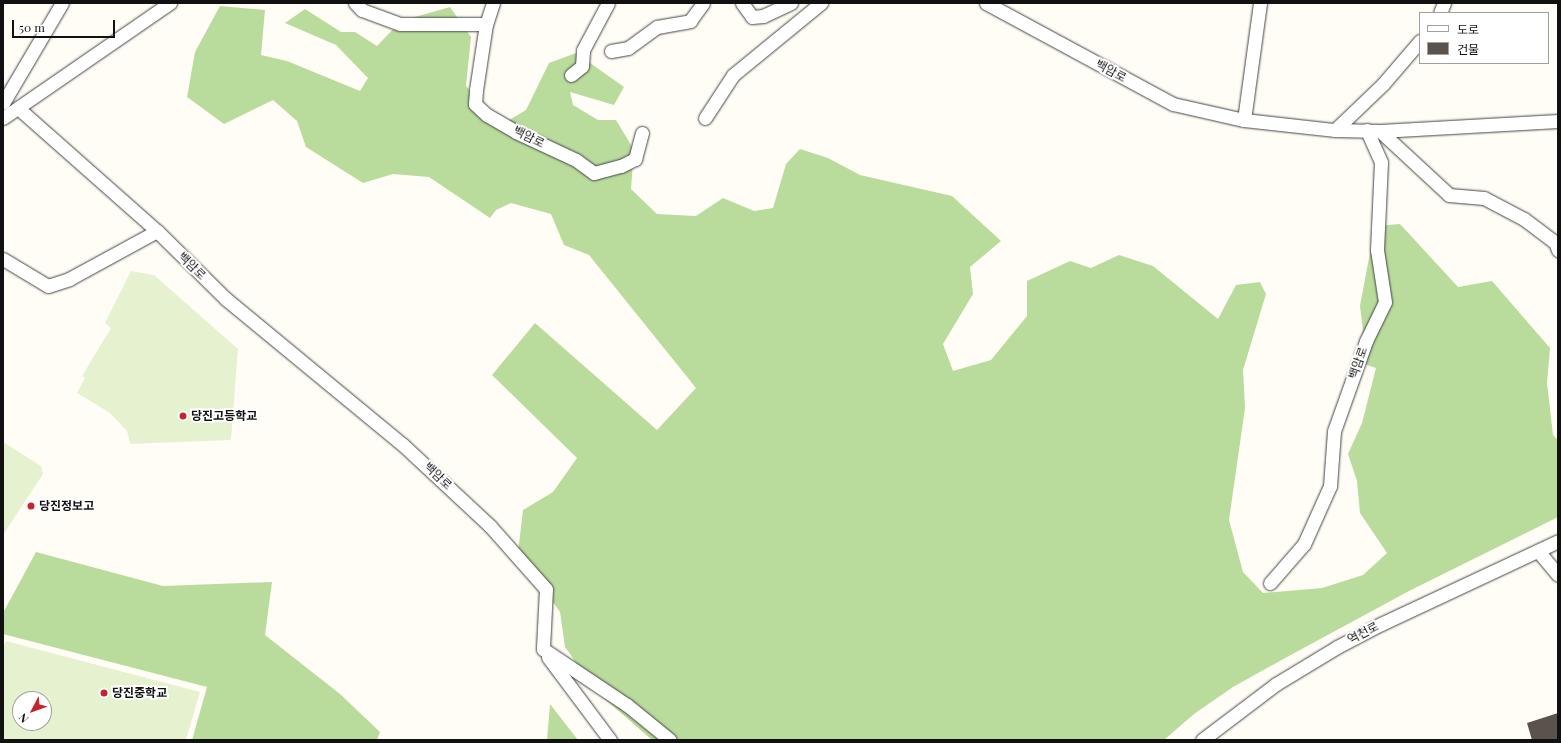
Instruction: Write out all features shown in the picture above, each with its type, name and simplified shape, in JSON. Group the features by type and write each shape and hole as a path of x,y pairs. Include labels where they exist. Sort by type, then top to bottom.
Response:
{"street":[{"path":"3,103 62,3"},
{"path":"3,118 170,3"},
{"path":"355,3 362,10 400,24 486,24"},
{"name":"백암로","path":"493,3 486,24 478,72 475,104 487,115 516,132 576,160 594,173 621,166 635,159 642,133"},
{"path":"571,75 582,66 583,50 608,3"},
{"path":"611,51 628,48 657,27 690,21 703,3"},
{"path":"742,3 752,17 763,16 791,3"},
{"path":"705,118 733,75 821,3"},
{"name":"백암로","path":"986,3 1173,104 1244,120 1335,130 1380,131 1558,121"},
{"path":"1244,120 1260,3"},
{"path":"1335,130 1383,84 1419,41"},
{"path":"3,107 18,108"},
{"name":"백암로","path":"18,108 157,231 226,299 402,444 490,526 546,589 542,649"},
{"name":"백암로","path":"1270,583 1304,544 1330,486 1334,431 1366,341 1385,302 1377,250 1381,162 1367,130"},
{"path":"1380,131 1449,195 1484,198 1524,219 1555,242 1558,250"},
{"path":"3,259 48,286 69,279 157,231"},
{"name":"역천로","path":"1202,740 1245,706 1318,658 1381,624 1558,541"},
{"path":"1538,551 1558,576"},
{"path":"542,649 610,740"},
{"path":"542,649 627,705 670,740"}],"green space":[{"path":"220,6 265,10 261,55 287,61 360,91 368,78 336,45 285,23 305,9 341,32 355,32 377,46 401,21 450,7 471,37 466,86 501,125 526,110 549,63 576,53 624,87 614,105 570,92 573,105 598,120 616,120 634,150 631,189 657,214 696,216 723,198 754,211 773,208 786,164 800,149 828,158 860,175 952,196 1001,241 970,267 973,294 943,344 953,371 991,360 1027,316 1027,281 1070,261 1091,268 1119,255 1153,266 1218,319 1236,285 1260,282 1266,294 1243,370 1245,408 1229,520 1243,572 1263,593 1322,588 1363,575 1387,553 1360,513 1357,481 1348,454 1362,423 1376,368 1355,361 1363,330 1360,306 1375,226 1400,224 1458,287 1492,281 1550,348 1547,383 1553,435 1558,440 1558,517 1409,591 1233,687 1194,714 1164,740 652,740 597,692 565,647 560,612 518,553 523,510 553,492 577,458 492,375 535,323 657,430 696,388 589,255 564,245 551,214 511,203 496,210 490,218 429,177 393,174 363,183 306,147 297,121 273,100 224,124 187,97 195,52"},
{"path":"131,271 154,275 238,349 231,440 130,444 127,431 110,413 77,393 85,378 82,376 111,328 105,323"},
{"path":"3,442 41,466 43,474 3,535"},
{"path":"36,552 163,586 272,582 265,635 340,694 380,732 377,740 192,740 207,687 3,634 3,613"},
{"name":"당진중학교","path":"6,641 200,692 186,740 3,740 3,648"},
{"path":"550,704 578,740 547,740"}],"building":[{"path":"1558,713 1558,740 1532,740 1527,723"}],"place":[{"name":"당진고등학교","path":"183,416"},
{"name":"당진정보고","path":"31,506"},
{"name":"당진중학교","path":"104,693"}]}
